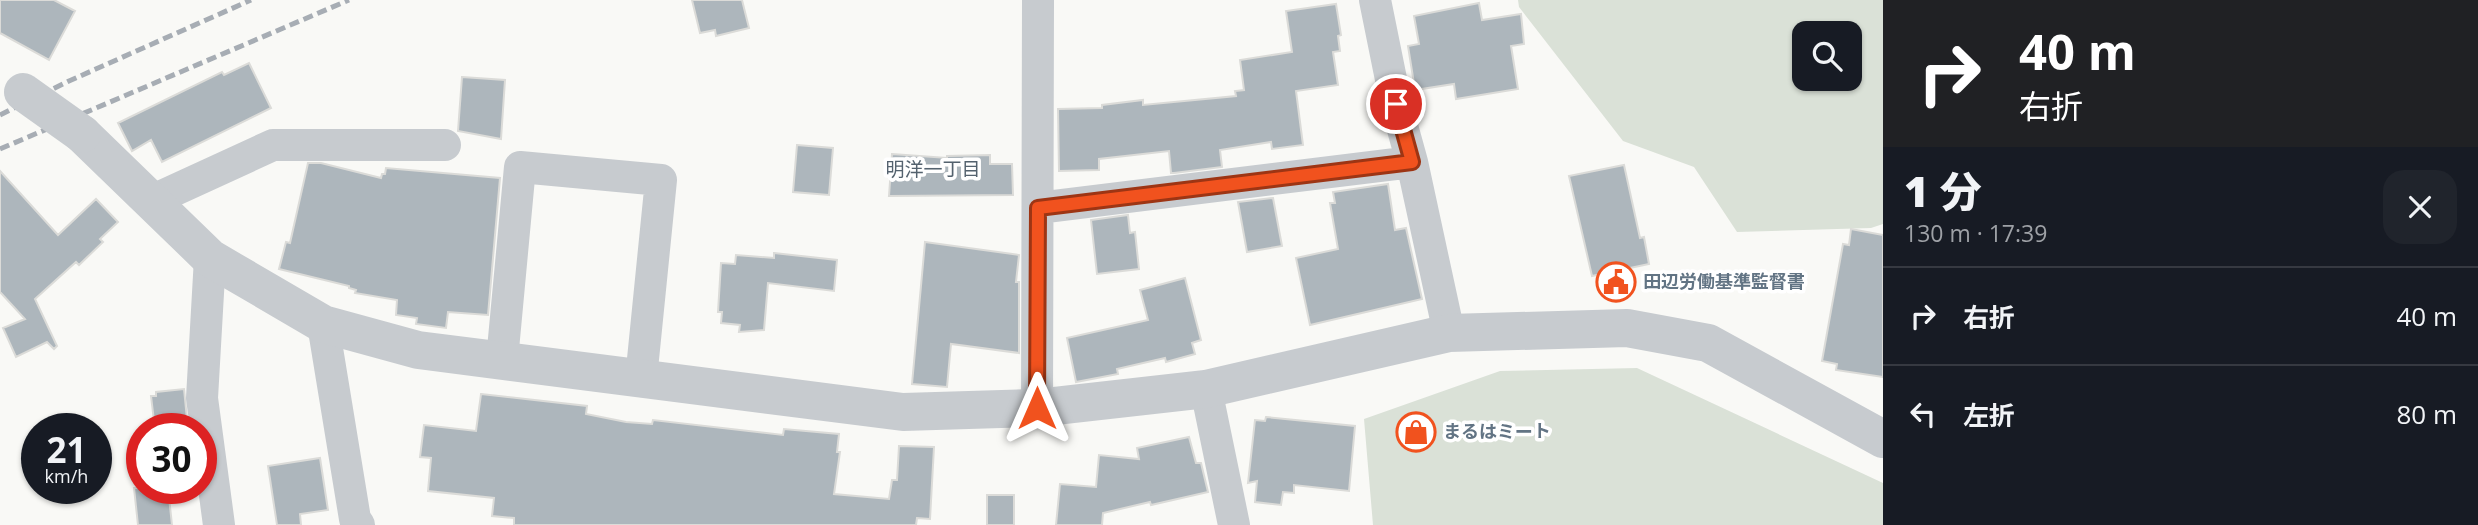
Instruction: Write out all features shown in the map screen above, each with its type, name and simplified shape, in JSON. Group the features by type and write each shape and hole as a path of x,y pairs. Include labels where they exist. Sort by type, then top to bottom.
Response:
{"street":[{"path":"1037,408 1038,0"},
{"path":"1376,0 1396,104 1412,162 1449,333"},
{"path":"12,87 82,134 210,258 323,324 418,350 903,412 1037,408 1206,389 1449,333 1627,328 1708,344 1883,439"},
{"path":"151,201 272,145 445,145"},
{"path":"1038,208 1412,162"},
{"path":"502,360 520,167 662,180 641,379"},
{"path":"210,258 202,398 219,525"},
{"path":"323,324 355,519 359,525"},
{"path":"1206,389 1234,525"}],"shaded area":[{"path":"1518,0 1883,0 1883,224 1871,228 1737,232 1694,167 1623,141 1519,7"},
{"path":"1637,368 1883,483 1883,525 1373,525 1364,419 1500,371"}],"building":[{"path":"0,0 54,0 75,11 49,60 0,33"},
{"path":"692,0 742,0 749,28 716,36 715,30 700,33"},
{"path":"1479,3 1482,20 1521,14 1524,44 1511,46 1518,89 1456,99 1454,84 1415,90 1408,46 1419,44 1414,16"},
{"path":"1336,4 1341,35 1338,36 1340,51 1333,52 1338,85 1296,91 1303,145 1272,149 1271,142 1220,150 1222,167 1174,173 1171,173 1169,151 1099,159 1099,170 1059,171 1058,109 1102,108 1102,105 1143,100 1143,105 1236,96 1235,91 1244,90 1240,60 1292,52 1286,11"},
{"path":"249,63 271,108 162,162 151,140 132,151 118,123 222,72 224,75"},
{"path":"462,77 505,80 501,139 458,131"},
{"path":"797,145 833,148 829,195 793,192"},
{"path":"892,154 947,158 990,155 990,164 1012,164 1013,195 889,196"},
{"path":"308,163 321,163 381,178 386,168 500,178 488,315 448,312 446,328 416,324 417,318 396,315 397,300 355,293 356,290 349,286 279,269 286,242 290,243"},
{"path":"1624,165 1640,238 1644,237 1649,264 1592,276 1569,176"},
{"path":"0,171 58,235 96,199 118,222 100,239 103,242 79,265 76,262 35,299 57,346 54,349 47,342 16,357 3,328 25,319 0,292"},
{"path":"1388,184 1395,230 1406,228 1422,299 1310,325 1296,258 1338,249 1330,203 1335,203 1333,192"},
{"path":"1273,198 1282,246 1247,252 1238,202"},
{"path":"1128,215 1130,233 1135,232 1139,269 1097,274 1091,220"},
{"path":"1851,229 1883,235 1883,377 1836,370 1837,364 1822,361 1843,244 1849,245"},
{"path":"925,242 1019,255 1016,282 1019,282 1019,353 951,344 947,387 912,384"},
{"path":"774,253 837,260 834,291 768,283 764,330 739,332 740,325 721,323 722,312 718,312 721,263 735,264 736,255 774,258"},
{"path":"1185,278 1201,340 1192,343 1195,354 1166,362 1165,358 1117,369 1118,374 1076,382 1067,338 1148,320 1140,290"},
{"path":"184,389 186,413 153,413 151,396 156,396 156,392"},
{"path":"481,394 587,406 586,414 626,422 652,424 653,420 783,435 784,429 839,434 837,452 840,452 834,494 889,499 892,480 897,480 899,446 934,447 930,519 917,518 916,525 514,525 514,518 492,516 494,498 428,491 431,458 420,457 424,425 476,431"},
{"path":"1266,417 1355,426 1349,491 1294,485 1294,493 1283,492 1281,505 1255,502 1257,481 1248,483 1255,420 1265,421"},
{"path":"1189,437 1196,463 1201,463 1208,492 1103,513 1102,525 1056,525 1060,484 1096,487 1099,455 1139,459 1137,448"},
{"path":"320,458 328,510 300,514 301,525 277,525 268,466"},
{"path":"987,495 1014,495 1014,525 987,525"},
{"path":"136,504 170,504 172,525 138,525"}],"railway":[{"path":"0,115 69,81 251,0"},
{"path":"0,149 349,0"}],"place":[{"name":"田辺労働基準監督書","path":"1616,282"},
{"name":"まるはミート","path":"1416,432"}],"district":[{"name":"明洋一丁目","path":"933,169"}],"route":[{"path":"1037,408 1038,208 1412,162 1396,104"}]}
